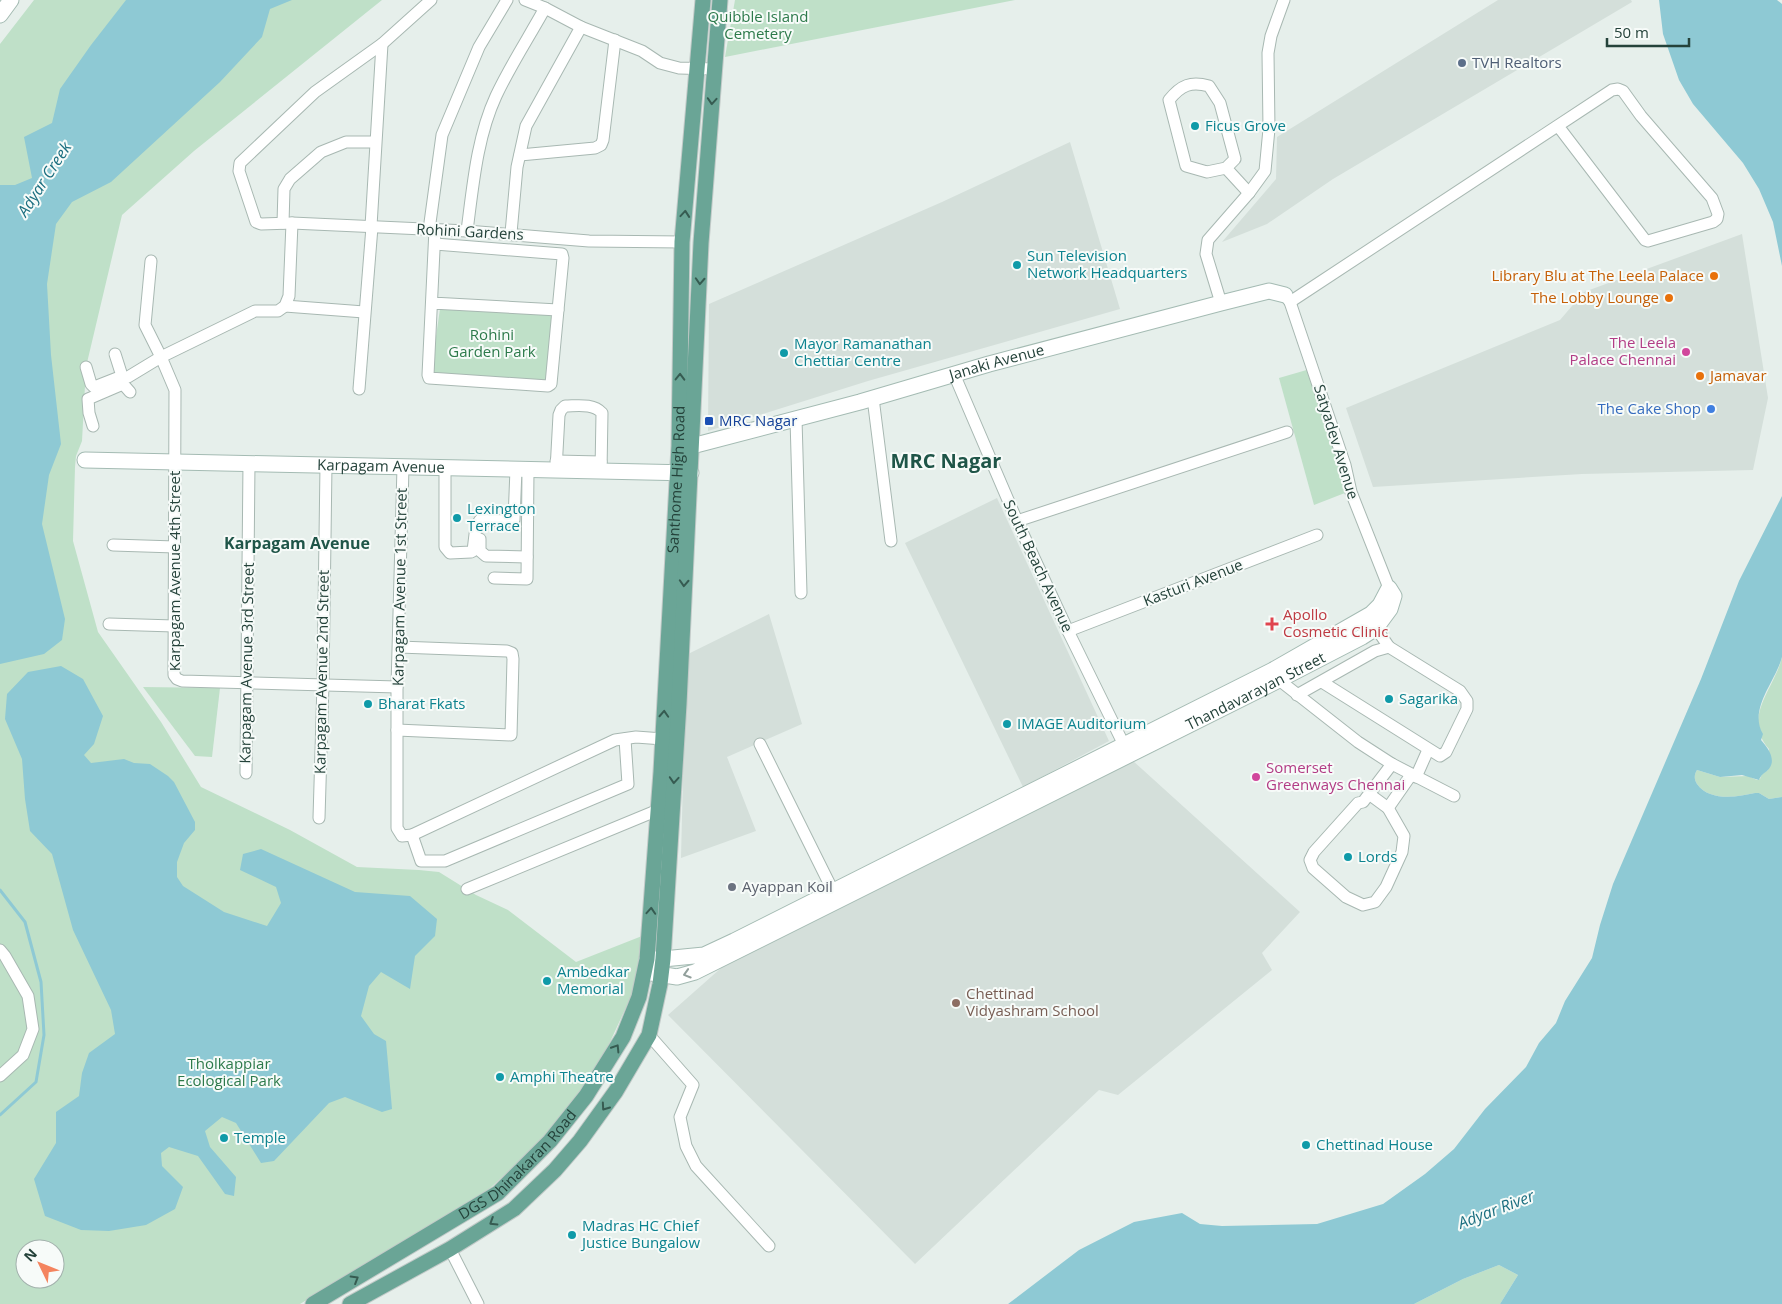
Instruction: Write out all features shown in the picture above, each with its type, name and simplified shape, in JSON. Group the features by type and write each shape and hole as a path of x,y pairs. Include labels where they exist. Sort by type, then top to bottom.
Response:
{"main road":[{"name":"Santhome High Road","path":"686,446 682,242 704,0"},
{"name":"Santhome High Road","path":"646,966 720,0"},
{"name":"Santhome High Road","path":"663,959 683,473"},
{"name":"DGS Dhinakaran Road","path":"350,1304 450,1248 514,1209 555,1170 580,1141 616,1091 650,1035 662,975 663,959"},
{"name":"DGS Dhinakaran Road","path":"313,1304 498,1193 544,1148 586,1096 623,1037 639,997 646,966"}],"street":[{"path":"0,15 11,0"},
{"path":"358,389 371,227 374,142 382,44 431,0"},
{"path":"435,244 562,254 552,383 548,386 430,379 428,375 435,244 432,230 442,135 479,47 506,0"},
{"path":"525,0 581,27 642,51 660,63 679,68 714,69"},
{"path":"1221,303 1206,254 1206,246 1208,240 1249,194 1265,171 1269,129 1268,53 1271,36 1284,0"},
{"path":"467,230 477,162 493,104 545,8"},
{"path":"511,234 517,167 526,126 581,27"},
{"path":"520,155 595,148 601,145 614,40"},
{"name":"Rohini Gardens","path":"382,44 315,92 240,162 239,171 257,223 467,230 588,241 682,242"},
{"path":"1197,83 1209,86 1220,103 1236,159 1226,168 1206,172 1186,166 1169,100 1177,89 1197,83"},
{"path":"1288,299 1612,90 1621,90 1712,198 1718,214 1717,219 1713,222 1648,241 1645,240 1558,126"},
{"path":"93,426 89,413 88,399 127,382 161,357 255,311 278,311 285,306 289,296 284,189 290,179 321,152 346,142 374,142"},
{"path":"1226,168 1249,194"},
{"name":"Karpagam Avenue 4th Street","path":"151,261 145,325 175,390 174,671 177,679 182,681 248,684"},
{"name":"Janaki Avenue","path":"686,446 796,419 954,374 1269,291 1288,299"},
{"name":"Satyadev Avenue","path":"1288,299 1345,465 1351,492 1389,588"},
{"path":"432,303 558,310"},
{"path":"285,306 364,312"},
{"path":"116,354 127,382"},
{"path":"86,367 91,384 94,387 127,382"},
{"name":"South Beach Avenue","path":"954,374 1017,521 1068,631 1129,748"},
{"path":"873,398 891,541"},
{"path":"556,466 559,414 560,410 565,406 592,407 598,409 602,414 601,467"},
{"path":"796,419 801,593"},
{"path":"1017,521 1286,432"},
{"name":"Karpagam Avenue","path":"85,460 522,469 556,466 683,473"},
{"name":"Karpagam Avenue 3rd Street","path":"246,773 249,464"},
{"name":"Karpagam Avenue 2nd Street","path":"319,818 326,465"},
{"name":"Karpagam Avenue 1st Street","path":"402,467 397,687 397,828 402,836 412,835"},
{"path":"445,468 445,546 450,553 473,551 476,526 480,520 514,520 522,469"},
{"path":"494,578 527,579 528,527 522,469"},
{"path":"527,557 486,556 480,551 479,530 484,526 528,527"},
{"name":"Kasturi Avenue","path":"1068,631 1317,535"},
{"path":"113,545 175,547"},
{"name":"Thandavarayan Street","path":"646,966 662,975 677,977 695,972 952,837 1129,748 1276,675 1362,637 1376,628 1390,609 1394,596 1389,588"},
{"name":"Thandavarayan Street","path":"1276,675 1371,614 1380,605 1389,588"},
{"path":"110,624 174,626"},
{"path":"1322,682 1428,750 1443,755 1468,709 1467,701 1460,691 1390,647 1376,628"},
{"path":"397,730 511,735 513,659 512,653 507,650 398,647"},
{"path":"1297,695 1375,651 1390,647"},
{"path":"1276,675 1297,695 1358,742 1392,764 1454,796"},
{"path":"248,684 323,684 397,687"},
{"path":"625,739 628,784 445,860 421,862 412,835 615,740 625,739 636,738 663,739"},
{"path":"760,744 833,891"},
{"path":"1388,808 1414,776 1428,750"},
{"path":"1369,794 1388,808 1404,836 1402,852 1386,887 1375,902 1363,905 1346,897 1313,868 1310,860 1314,852 1358,803 1363,802 1369,794 1392,764"},
{"path":"467,889 658,810"},
{"name":"Thandavarayan Street","path":"646,966 663,959 704,955 833,891 952,837"},
{"path":"0,950 28,996 34,1029 23,1055 0,1076"},
{"path":"650,1035 693,1085 680,1117 686,1146 696,1166 769,1246"},
{"path":"450,1248 478,1304"}],"shaded area":[{"name":"TVH Realtors","path":"1498,0 1631,0 1632,2 1333,179 1267,224 1222,242 1276,179 1277,137"},
{"path":"1070,142 1120,309 868,381 708,431 709,304 942,202"},
{"path":"1742,234 1768,398 1753,470 1582,474 1373,487 1346,408 1560,320 1584,292"},
{"path":"997,498 1109,741 1023,787 905,543"},
{"path":"769,614 802,724 727,757 756,831 681,858 686,655"},
{"name":"Chettinad Vidyashram School","path":"1132,760 1300,912 1262,953 1272,970 1118,1095 1099,1090 915,1264 668,1015 729,961"}],"green space":[{"name":"Tholkappiar Ecological Park","path":"34,0 382,0 194,151 122,215 86,367 82,441 76,456 75,467 73,541 98,632 161,722 201,787 290,830 357,867 439,872 476,895 508,910 576,962 642,936 634,990 610,1042 585,1088 542,1141 489,1189 300,1304 0,1304 0,44"},
{"name":"Quibble Island Cemetery","path":"735,0 1015,0 725,57"},
{"name":"Rohini Garden Park","path":"440,309 556,312 547,384 430,378"},
{"path":"1310,369 1350,491 1314,505 1279,378"},
{"path":"1782,657 1782,797 1769,799 1759,793 1732,797 1709,794 1702,790 1696,782 1695,774 1697,770 1720,777 1748,776 1757,780 1768,770 1769,749 1761,737 1758,726 1759,714"},
{"path":"143,687 220,688 212,757 195,756"},
{"path":"1499,1265 1518,1275 1500,1304 1414,1304 1463,1279"}],"water":[{"path":"126,0 292,0 270,9 262,37 220,82 111,182 72,202 56,224 47,284 51,355 61,444 49,475 42,524 65,619 62,640 44,654 0,664 0,185 15,185 32,178 24,137 52,123 60,89"},
{"path":"1659,0 1777,0 1782,4 1782,266 1773,222 1759,189 1743,163 1693,104 1679,80 1663,34"},
{"name":"Adyar River","path":"1782,496 1782,657 1761,705 1759,715 1759,724 1763,734 1761,740 1771,755 1772,763 1759,780 1742,775 1720,777 1697,770 1695,780 1702,790 1716,796 1732,797 1759,793 1769,799 1782,797 1782,1304 1500,1304 1518,1275 1499,1265 1463,1279 1414,1304 1008,1304 1079,1250 1134,1222 1182,1213 1200,1224 1222,1226 1317,1224 1383,1204 1425,1174 1454,1149 1485,1109 1526,1067 1539,1043 1556,1023 1565,1001 1592,958 1613,884 1701,679 1739,581"},
{"path":"61,666 83,679 103,716 94,744 84,755 91,763 124,759 134,763 150,764 174,782 195,822 195,830 184,843 177,862 177,877 183,886 224,912 267,926 281,903 276,887 240,870 243,854 261,849 355,892 410,896 437,919 435,936 415,956 410,989 381,972 369,986 361,1016 374,1034 386,1041 392,1109 382,1112 345,1097 329,1103 274,1161 261,1163 236,1123 222,1117 205,1131 210,1147 236,1177 234,1196 225,1194 198,1156 169,1147 161,1153 162,1166 183,1187 175,1209 146,1225 109,1231 81,1230 45,1216 34,1179 56,1143 56,1112 79,1096 82,1073 89,1053 115,1034 111,1010 73,930 52,854 30,831 22,759 5,719 7,694 28,672"}],"waterway":[{"name":"Adyar Creek","path":"0,890 25,922 41,982 44,1035 36,1082 0,1115"}],"place":[{"name":"TVH Realtors","path":"1462,63"},
{"name":"Ficus Grove","path":"1195,126"},
{"name":"Sun Television Network Headquarters","path":"1017,265"},
{"name":"Library Blu at The Leela Palace","path":"1714,276"},
{"name":"The Lobby Lounge","path":"1669,298"},
{"name":"The Leela Palace Chennai","path":"1686,352"},
{"name":"Mayor Ramanathan Chettiar Centre","path":"784,353"},
{"name":"Jamavar","path":"1700,376"},
{"name":"The Cake Shop","path":"1711,409"},
{"name":"MRC Nagar","path":"709,421"},
{"name":"Lexington Terrace","path":"457,518"},
{"name":"Apollo Cosmetic Clinic","path":"1272,624"},
{"name":"Sagarika","path":"1389,699"},
{"name":"Bharat Fkats","path":"368,704"},
{"name":"IMAGE Auditorium","path":"1007,724"},
{"name":"Somerset Greenways Chennai","path":"1256,777"},
{"name":"Lords","path":"1348,857"},
{"name":"Ayappan Koil","path":"732,887"},
{"name":"Ambedkar Memorial","path":"547,981"},
{"name":"Chettinad Vidyashram School","path":"956,1003"},
{"name":"Amphi Theatre","path":"500,1077"},
{"name":"Temple","path":"224,1138"},
{"name":"Chettinad House","path":"1306,1145"},
{"name":"Madras HC Chief Justice Bungalow","path":"572,1235"}],"district":[{"name":"MRC Nagar","path":"946,461"},
{"name":"Karpagam Avenue","path":"297,543"}]}
